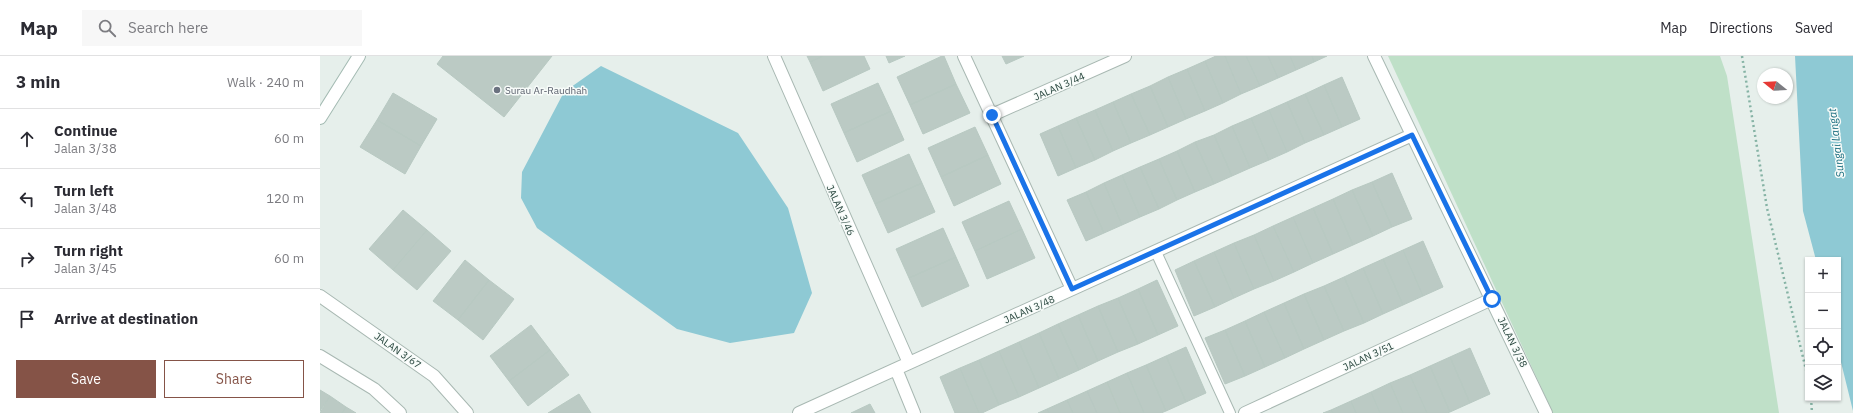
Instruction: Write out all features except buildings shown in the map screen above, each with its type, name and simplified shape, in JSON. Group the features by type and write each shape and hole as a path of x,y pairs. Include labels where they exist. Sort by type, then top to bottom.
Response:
{"street":[{"path":"320,118 359,56"},
{"name":"JALAN 3/46","path":"774,56 909,363"},
{"path":"964,56 1072,289"},
{"name":"JALAN 3/44","path":"992,115 1125,56"},
{"name":"JALAN 3/38","path":"1374,56 1546,413"},
{"name":"JALAN 3/48","path":"799,413 1412,135"},
{"name":"JALAN 3/67","path":"320,296 434,376 467,413"},
{"name":"JALAN 3/51","path":"1245,413 1492,299"},
{"path":"320,356 374,389 400,413"},
{"path":"896,369 914,413"}],"lane":[{"path":"1156,252 1230,413"}],"path":[{"path":"1742,56 1767,208 1805,366"},
{"path":"1811,401 1812,413"}],"green space":[{"path":"1388,56 1720,56 1727,76 1779,413 1553,413"}],"water":[{"name":"Sungai Langat","path":"1795,56 1853,56 1853,411 1841,362 1841,257 1815,257 1803,211"},
{"path":"601,66 738,133 788,208 812,293 794,333 730,343 677,329 537,228 521,198 522,172 564,92"}],"place":[{"name":"Surau Ar-Raudhah","path":"497,90"}],"route":[{"path":"992,115 1072,289 1412,135 1492,299"}]}
